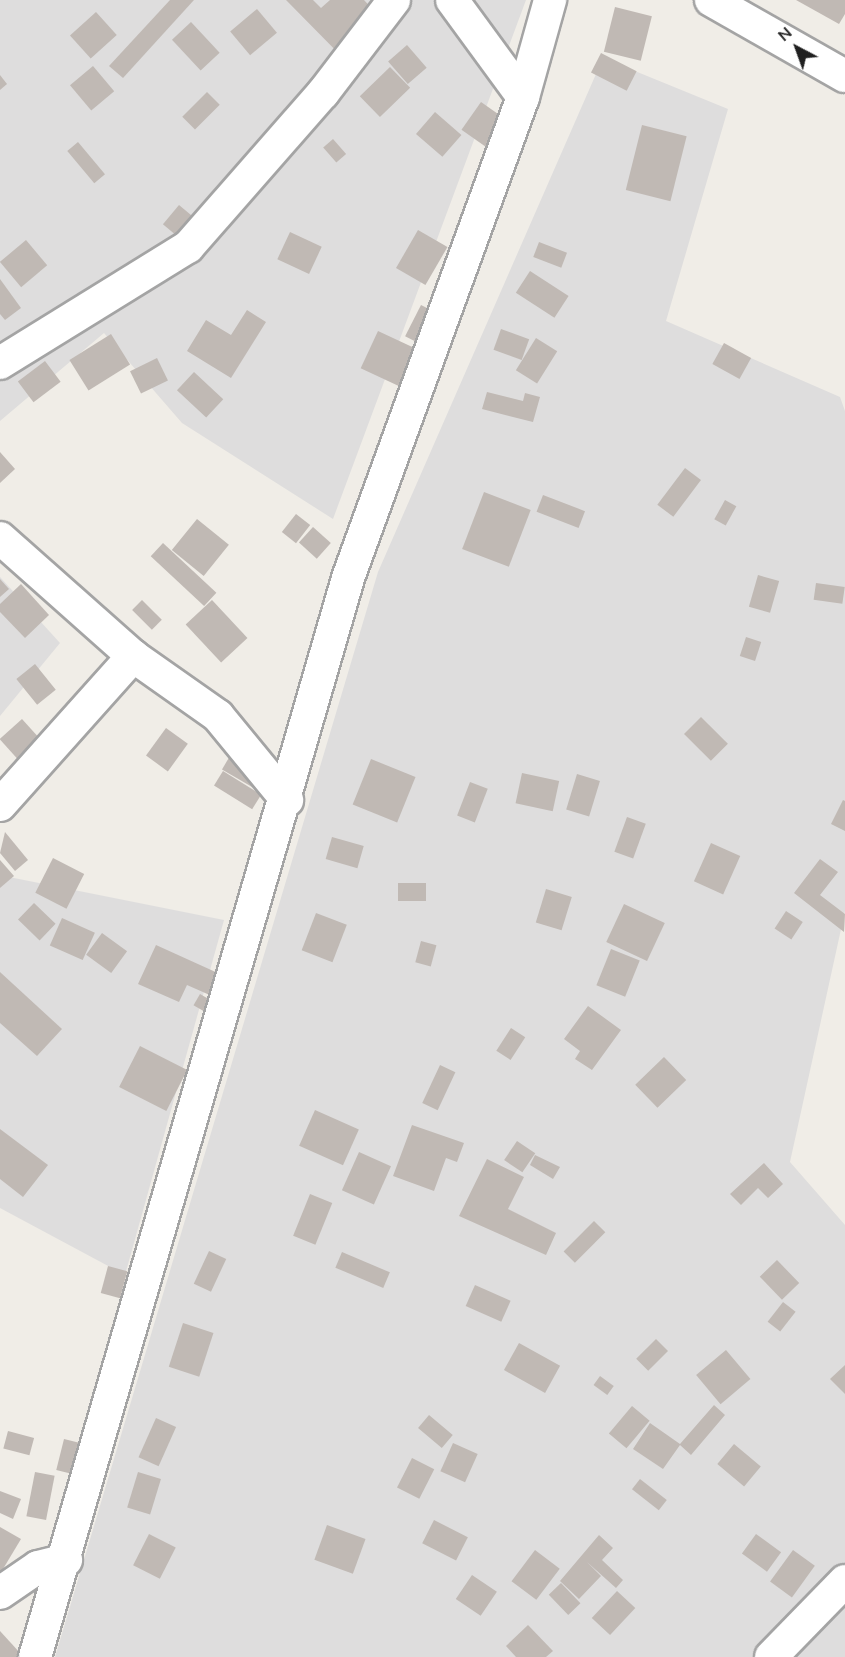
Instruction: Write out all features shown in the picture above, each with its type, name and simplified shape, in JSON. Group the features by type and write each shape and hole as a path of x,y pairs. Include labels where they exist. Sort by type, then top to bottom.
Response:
{"street":[{"path":"0,363 188,247 323,93 394,0"},
{"path":"452,0 523,97"},
{"path":"36,1657 287,800 348,578 523,97 550,0"},
{"path":"711,0 845,76"},
{"path":"0,538 133,656 219,716 287,800"},
{"path":"0,805 133,656"},
{"path":"0,1593 38,1567 66,1560"},
{"path":"771,1657 845,1581"}],"shaded area":[{"path":"0,0 526,0 333,519 182,423 104,333 0,421"},
{"path":"603,58 728,109 666,321 840,397 845,411 845,911 790,1162 845,1225 845,1657 55,1657 378,572"},
{"path":"0,577 60,643 0,716"},
{"path":"9,877 224,920 125,1275 0,1208 0,880"}],"building":[{"path":"170,0 194,0 123,78 109,66"},
{"path":"286,0 313,0 321,8 330,0 364,0 393,31 353,68"},
{"path":"796,0 845,0 845,14 839,24"},
{"path":"615,7 652,16 641,61 604,52"},
{"path":"257,9 277,33 250,55 230,31"},
{"path":"96,12 117,35 91,58 70,35"},
{"path":"191,22 220,53 201,70 172,40"},
{"path":"407,45 427,68 408,84 388,61"},
{"path":"601,53 637,71 627,91 591,73"},
{"path":"93,66 114,91 91,111 70,85"},
{"path":"390,67 410,88 380,117 360,96"},
{"path":"0,75 7,84 0,90"},
{"path":"207,92 220,105 195,129 182,117"},
{"path":"481,102 508,121 489,149 461,130"},
{"path":"435,112 461,135 442,157 416,134"},
{"path":"642,125 687,136 670,201 626,190"},
{"path":"333,139 346,154 336,163 323,148"},
{"path":"78,142 105,174 94,183 67,151"},
{"path":"179,205 209,230 193,249 163,224"},
{"path":"418,230 447,247 425,285 396,268"},
{"path":"290,232 322,247 309,274 277,259"},
{"path":"26,240 47,265 21,287 0,262"},
{"path":"539,242 567,253 561,268 533,257"},
{"path":"530,271 569,296 554,318 516,293"},
{"path":"0,279 21,308 5,320 0,314"},
{"path":"421,305 443,316 427,348 405,336"},
{"path":"247,310 266,322 231,378 187,351 206,320 231,335"},
{"path":"501,329 529,339 522,360 493,350"},
{"path":"378,331 416,349 399,386 361,368"},
{"path":"111,334 130,365 89,390 69,360"},
{"path":"536,338 557,351 537,383 516,370"},
{"path":"724,343 751,358 739,379 712,364"},
{"path":"157,358 168,380 141,394 130,371"},
{"path":"45,361 61,382 33,402 18,381"},
{"path":"194,372 223,399 206,418 177,390"},
{"path":"487,392 523,401 525,393 540,397 533,422 482,409"},
{"path":"0,452 15,469 0,483"},
{"path":"685,468 701,480 673,517 657,505"},
{"path":"484,492 531,510 509,567 462,549"},
{"path":"543,495 585,511 579,528 537,512"},
{"path":"725,500 736,506 726,526 714,519"},
{"path":"296,514 310,525 296,543 282,532"},
{"path":"197,519 229,545 204,576 172,550"},
{"path":"313,527 331,543 317,559 299,543"},
{"path":"163,543 216,593 204,606 151,556"},
{"path":"758,575 779,581 770,613 749,607"},
{"path":"0,579 9,589 0,597"},
{"path":"816,583 845,587 842,604 814,600"},
{"path":"21,584 49,615 25,638 0,612 0,604"},
{"path":"142,600 162,620 152,630 132,610"},
{"path":"212,600 247,638 221,663 186,625"},
{"path":"746,637 761,642 755,661 740,656"},
{"path":"35,664 56,690 37,705 16,679"},
{"path":"701,717 728,744 711,761 684,734"},
{"path":"22,719 41,740 18,760 0,739"},
{"path":"166,728 188,744 168,771 146,756"},
{"path":"231,754 267,775 258,791 222,770"},
{"path":"371,759 416,777 397,822 353,804"},
{"path":"223,771 261,795 252,809 214,785"},
{"path":"522,773 559,781 553,811 516,803"},
{"path":"577,774 600,781 589,816 566,809"},
{"path":"470,782 488,789 475,822 457,816"},
{"path":"843,800 845,801 845,831 831,824"},
{"path":"627,817 646,824 633,859 614,852"},
{"path":"5,832 28,860 15,871 0,853"},
{"path":"332,837 364,846 357,868 326,859"},
{"path":"711,843 740,856 723,894 694,881"},
{"path":"53,858 84,874 66,909 35,893"},
{"path":"820,859 838,872 820,895 845,914 844,932 794,893"},
{"path":"0,860 14,876 0,888"},
{"path":"398,883 426,883 426,901 398,901"},
{"path":"546,889 572,897 562,930 536,922"},
{"path":"34,903 56,924 40,940 18,920"},
{"path":"624,904 665,923 647,961 606,942"},
{"path":"786,911 803,922 791,940 775,929"},
{"path":"316,913 347,925 332,962 302,950"},
{"path":"62,918 95,933 83,960 50,945"},
{"path":"102,933 127,951 111,973 86,955"},
{"path":"421,941 436,945 431,966 415,962"},
{"path":"156,945 231,979 221,1000 187,985 179,1002 138,984"},
{"path":"611,949 640,961 625,997 596,985"},
{"path":"0,972 62,1029 37,1056 0,1023"},
{"path":"200,994 217,1004 211,1015 194,1005"},
{"path":"588,1006 621,1030 592,1070 575,1059 580,1051 564,1039"},
{"path":"511,1028 525,1037 511,1060 496,1051"},
{"path":"140,1046 187,1070 166,1111 119,1087"},
{"path":"664,1057 686,1080 657,1108 635,1085"},
{"path":"440,1065 455,1072 438,1110 422,1103"},
{"path":"315,1110 359,1130 343,1165 299,1146"},
{"path":"412,1125 464,1143 457,1162 446,1158 434,1191 393,1176"},
{"path":"0,1129 48,1165 23,1197 0,1179"},
{"path":"517,1141 535,1153 522,1172 504,1160"},
{"path":"359,1152 391,1166 374,1205 342,1190"},
{"path":"535,1155 560,1167 553,1179 530,1165"},
{"path":"487,1159 524,1177 508,1209 556,1233 546,1255 459,1216"},
{"path":"764,1163 783,1184 768,1198 758,1188 741,1205 730,1194"},
{"path":"310,1194 332,1203 315,1245 293,1236"},
{"path":"594,1221 605,1232 575,1263 564,1251"},
{"path":"209,1251 226,1259 211,1292 194,1284"},
{"path":"342,1252 390,1272 383,1288 335,1268"},
{"path":"777,1260 799,1283 782,1300 760,1277"},
{"path":"108,1266 127,1271 120,1298 101,1293"},
{"path":"475,1285 511,1301 501,1322 466,1306"},
{"path":"783,1302 796,1312 780,1332 768,1322"},
{"path":"183,1323 213,1333 199,1377 169,1367"},
{"path":"656,1339 668,1351 648,1371 636,1359"},
{"path":"519,1343 560,1366 545,1393 504,1370"},
{"path":"726,1350 750,1379 721,1404 696,1375"},
{"path":"845,1365 845,1394 830,1379"},
{"path":"600,1376 614,1386 607,1395 594,1385"},
{"path":"714,1405 725,1415 691,1455 680,1445 663,1469 633,1449 650,1423 680,1444"},
{"path":"632,1406 650,1421 626,1448 609,1434"},
{"path":"429,1415 453,1435 442,1448 418,1428"},
{"path":"156,1418 176,1427 159,1466 139,1457"},
{"path":"8,1431 34,1438 29,1455 3,1448"},
{"path":"64,1439 88,1445 81,1476 56,1470"},
{"path":"453,1443 478,1454 465,1482 440,1471"},
{"path":"734,1444 761,1466 744,1486 717,1464"},
{"path":"412,1458 434,1469 419,1499 397,1487"},
{"path":"35,1472 55,1476 46,1520 26,1516"},
{"path":"138,1472 161,1479 150,1514 127,1507"},
{"path":"640,1479 667,1500 659,1510 632,1489"},
{"path":"0,1491 21,1499 13,1519 0,1513"},
{"path":"434,1520 468,1537 456,1560 422,1543"},
{"path":"327,1525 366,1539 353,1574 314,1560"},
{"path":"0,1527 21,1539 0,1574"},
{"path":"149,1534 176,1548 160,1579 133,1565"},
{"path":"756,1534 781,1552 767,1572 742,1553"},
{"path":"599,1535 613,1548 602,1560 623,1580 616,1588 587,1562 601,1576 579,1599 560,1581"},
{"path":"535,1550 560,1569 536,1600 512,1581"},
{"path":"793,1550 815,1566 792,1597 770,1582"},
{"path":"472,1575 497,1592 481,1616 456,1599"},
{"path":"561,1583 580,1603 568,1615 549,1595"},
{"path":"617,1591 635,1608 610,1635 592,1618"},
{"path":"528,1625 553,1651 546,1657 516,1657 506,1646"},
{"path":"0,1631 21,1654 18,1657 0,1657"}]}
